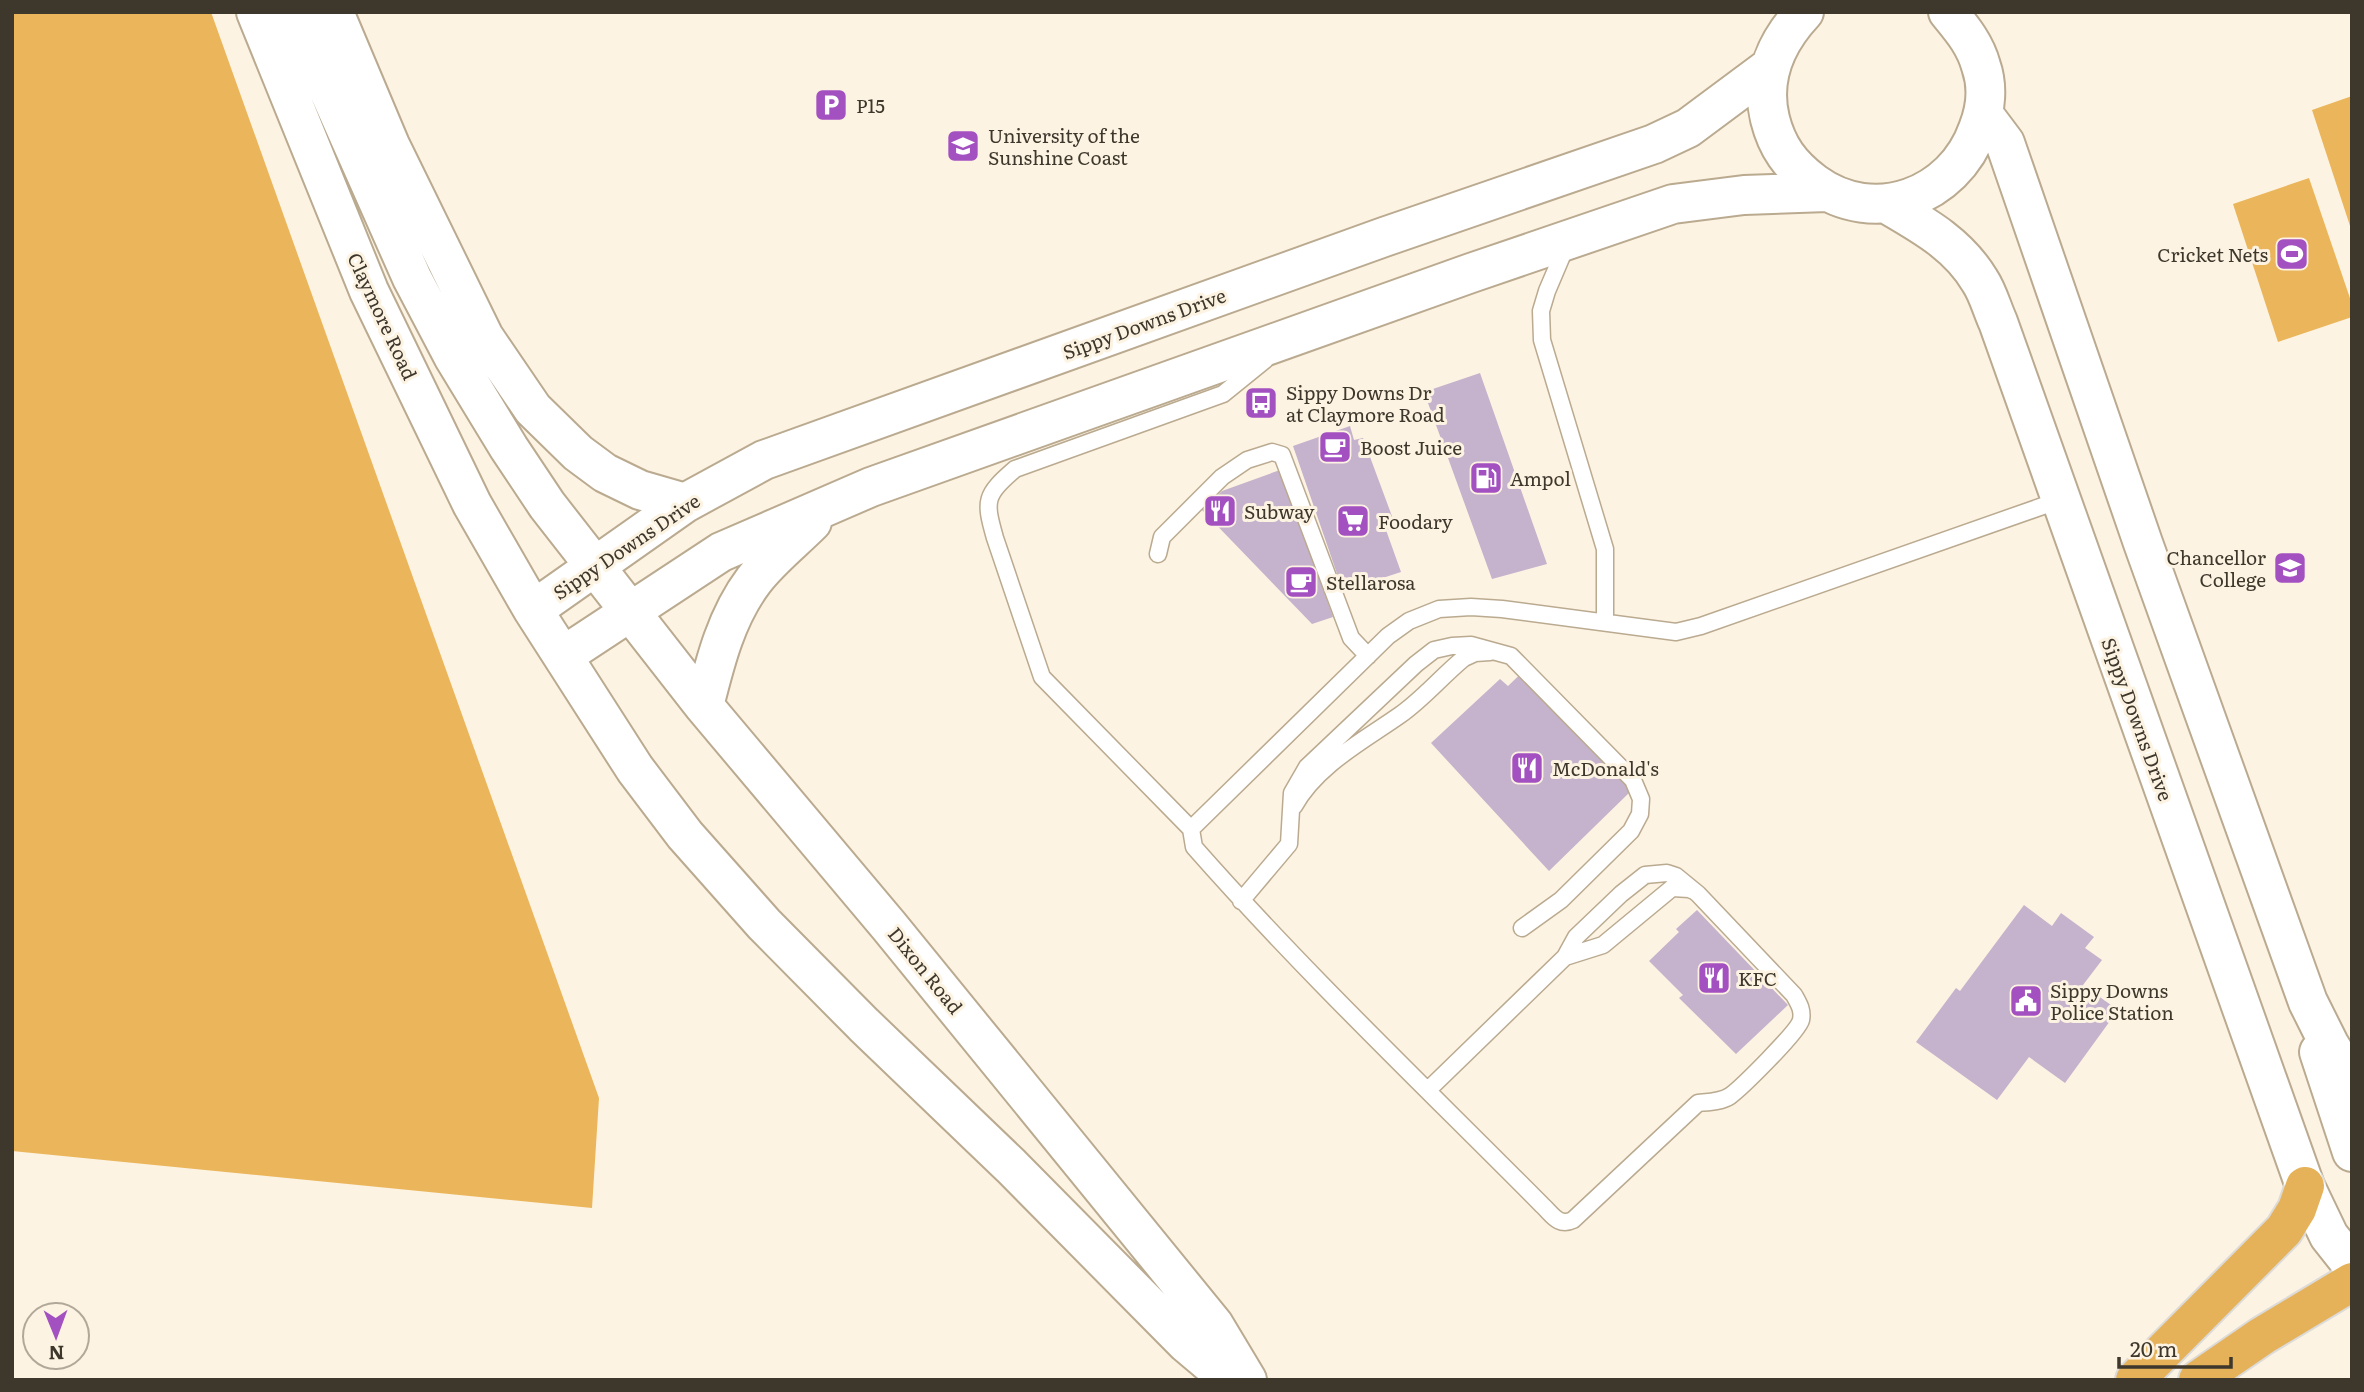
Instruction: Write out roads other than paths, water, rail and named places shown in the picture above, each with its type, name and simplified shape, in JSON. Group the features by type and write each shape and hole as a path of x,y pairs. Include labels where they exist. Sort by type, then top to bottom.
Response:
{"highway":[{"path":"2135,1380 2284,1230 2294,1215 2305,1186"},
{"path":"2198,1380 2262,1336 2352,1282"}],"main road":[{"name":"Claymore Road","path":"256,12 369,291 471,504 533,610"},
{"path":"294,12 412,278 453,356 509,448 593,568"},
{"path":"334,12 390,145 484,337 533,409 578,453 605,473 640,490 685,503"},
{"path":"1804,12 1782,37 1770,67 1766,104 1775,140 1797,170 1826,192 1856,202 1887,204 1921,194 1950,175 1972,148 1983,115 1986,100 1982,68 1969,37 1948,12"},
{"name":"Sippy Downs Drive","path":"533,610 685,503 764,460 1384,237 1654,144 1688,128 1770,67"},
{"path":"1983,115 2005,142 2120,479 2308,1002 2327,1081 2352,1152"},
{"path":"563,656 721,552 871,487 1673,204 1744,195 1826,192"},
{"name":"Sippy Downs Drive","path":"1887,204 1932,230 1952,246 1981,283 1998,322 2305,1186 2329,1236 2352,1265"},
{"path":"704,706 727,628 740,602 755,579 826,508"},
{"name":"Dixon Road","path":"593,568 1112,1198 1214,1325 1247,1380"},
{"path":"533,610 635,769 685,835 764,923 1186,1343 1230,1380"},
{"path":"2308,1002 2352,1082"}],"lane":[{"path":"1570,239 1541,311 1542,340 1605,549 1605,622"},
{"path":"1295,337 1223,394 1015,469 993,489 989,517 1042,677 1191,829 1194,848 1241,901 1428,1090 1559,1222 1573,1220 1698,1103 1729,1097 1788,1039 1800,1024 1802,1009 1794,995 1698,894 1676,876 1653,873 1646,875 1576,937 1565,957 1428,1090"},
{"path":"1158,554 1162,537 1222,477 1247,460 1272,452 1282,455 1351,638 1368,656"},
{"path":"1191,829 1388,636 1409,621 1439,609 1502,608 1676,632 1701,626 2060,500"},
{"path":"1241,901 1289,844 1292,793 1307,767 1434,650 1471,645 1511,656 1633,780 1641,799 1640,814 1631,831 1562,900 1522,928"},
{"path":"1289,821 1301,794 1314,780 1361,740 1399,716 1464,658 1484,651 1507,655"},
{"path":"1565,957 1602,945 1672,888 1689,889 1698,894"}],"place":[{"name":"P15","path":"831,105"},
{"name":"University of the Sunshine Coast","path":"963,146"},
{"name":"Cricket Nets","path":"2292,254"},
{"name":"Sippy Downs Dr at Claymore Road","path":"1261,403"},
{"name":"Boost Juice","path":"1335,447"},
{"name":"Ampol","path":"1486,478"},
{"name":"Subway","path":"1220,511"},
{"name":"Foodary","path":"1353,521"},
{"name":"Chancellor College","path":"2290,568"},
{"name":"Stellarosa","path":"1301,582"},
{"name":"McDonald's","path":"1527,768"},
{"name":"KFC","path":"1714,978"},
{"name":"Sippy Downs Police Station","path":"2026,1001"}]}
